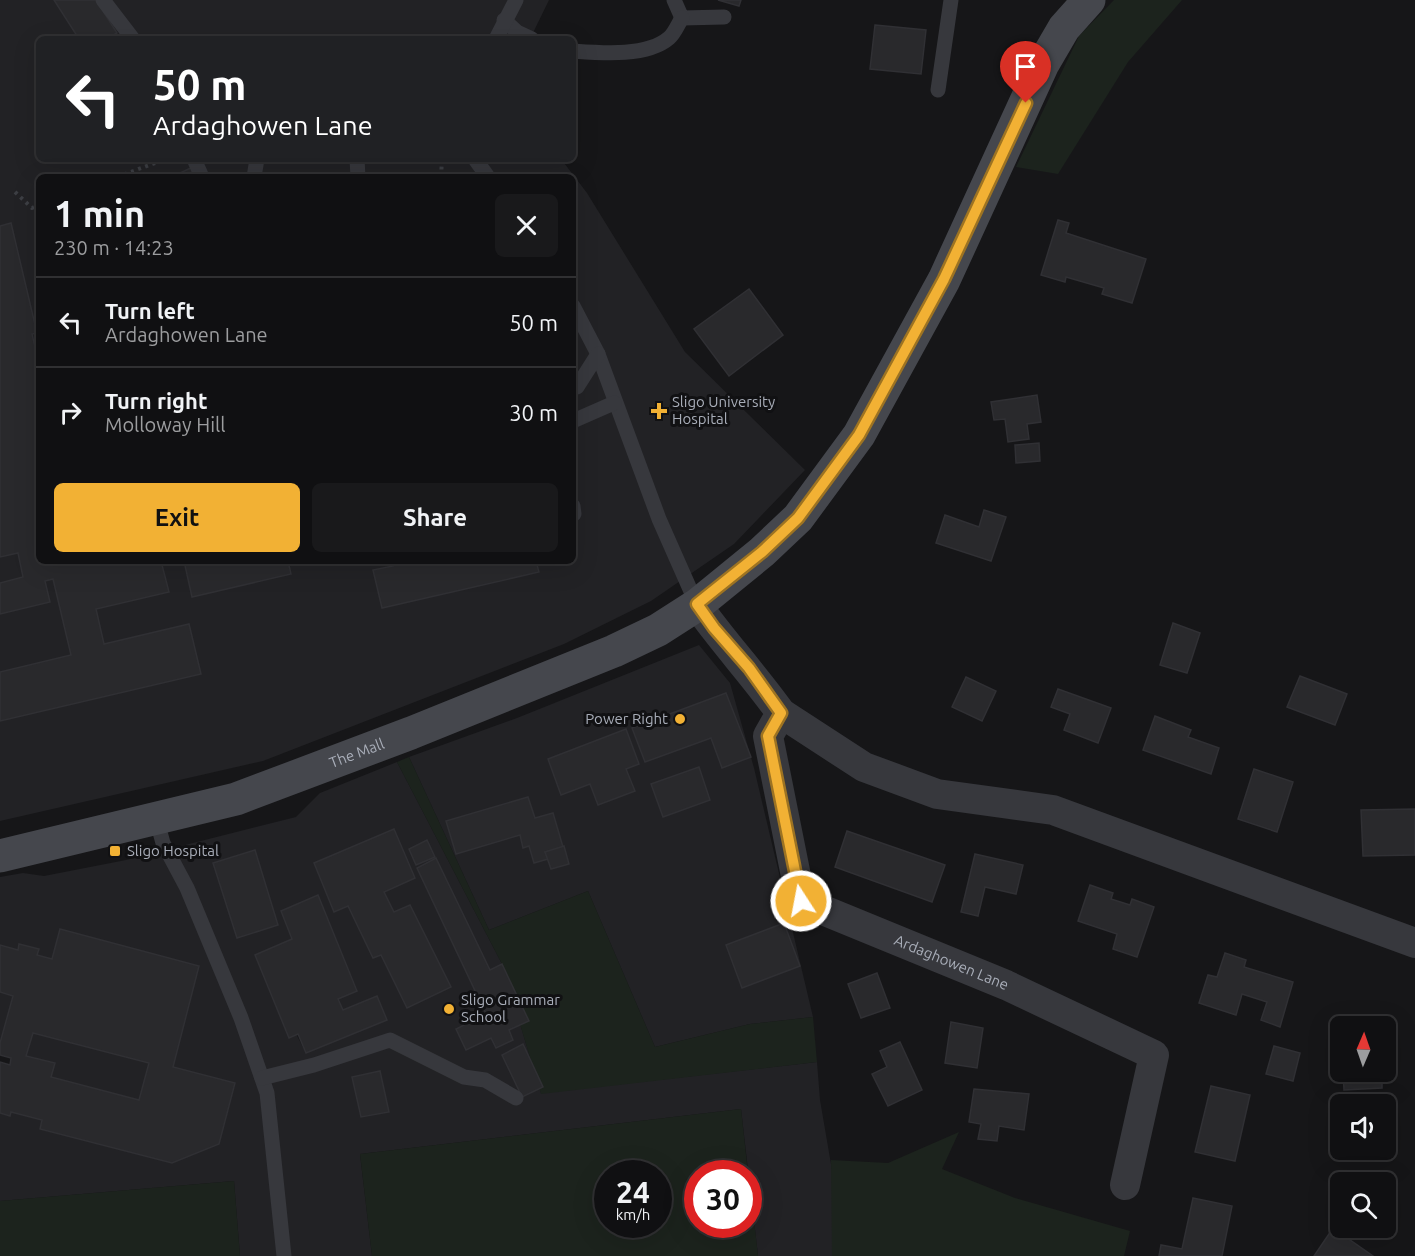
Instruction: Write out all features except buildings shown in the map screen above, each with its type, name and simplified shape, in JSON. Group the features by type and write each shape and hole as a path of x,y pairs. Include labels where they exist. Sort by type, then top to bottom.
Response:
{"main road":[{"name":"The Mall","path":"0,856 236,799 411,733 614,651 658,630 697,604 762,552 798,518 859,435 944,279 1043,64 1064,28 1089,0"}],"street":[{"path":"697,604 714,628 749,668 781,713 864,767 926,790 1053,810 1415,943"},
{"name":"Ardaghowen Lane","path":"781,713 768,736 801,901 1006,985 1154,1055 1125,1185"}],"lane":[{"path":"103,0 131,36"},
{"path":"497,36 516,0"},
{"path":"674,0 682,18"},
{"path":"938,90 951,0"},
{"path":"682,18 724,17"},
{"path":"576,51 648,49 670,37 682,18"},
{"path":"504,20 526,36"},
{"path":"576,312 598,354 614,403 659,519 697,604"},
{"path":"576,387 598,354"},
{"path":"576,420 614,403"},
{"path":"156,818 163,843 187,888 241,1018 267,1093 284,1256"},
{"path":"262,1078 314,1065 390,1040 464,1077 485,1080 516,1098"}],"path":[{"path":"125,174 158,162"},
{"path":"15,192 32,208 36,207"}],"shaded area":[{"name":"Sligo University Hospital","path":"0,0 549,0 531,36 36,36 36,162 563,162 572,174 36,174 36,564 576,564 576,179 685,352 805,470 734,544 651,601 564,644 263,761 0,821"},
{"path":"1114,0 1182,0 1128,62 1058,174 1016,167 1079,36"},
{"path":"699,645 730,683 754,768 813,1017 750,1024 655,1047 588,891 489,930 409,757 517,718"},
{"path":"409,757 489,930 588,891 655,1047 750,1024 813,1017 817,1062 541,1094 502,964 397,762"},
{"name":"Sligo Grammar School","path":"397,762 502,964 541,1093 817,1062 820,1100 832,1170 832,1256 758,1256 756,1238 762,1238 762,1160 747,1160 741,1109 360,1154 372,1256 240,1256 234,1181 0,1201 0,1113 9,1116 11,1112 42,1120 40,1129 172,1163 219,1144 235,1084 173,1067 199,966 60,929 52,959 37,955 38,949 20,944 18,950 0,945 0,877 23,873 44,876 126,860 296,817 320,793","holes":["394,830 384,892 394,912 410,905 450,987 407,1008 381,955 373,958 348,906 334,912 314,863","254,850 278,925 237,937 213,863","318,895 357,990 338,999 343,1010 377,996 387,1020 306,1053 255,955 292,939 281,911"]},
{"path":"0,992 13,996 0,1043"},
{"path":"33,1033 149,1063 139,1100 51,1077 55,1063 26,1056"},
{"path":"741,1109 747,1160 684,1160 684,1238 756,1238 758,1256 372,1256 360,1154"},
{"path":"959,1132 942,1169 1015,1198 1130,1231 1124,1256 832,1256 831,1160 888,1163"},
{"path":"234,1181 240,1256 0,1256 0,1201"}],"place":[{"name":"Sligo University Hospital","path":"659,411"},
{"name":"Power Right","path":"680,719"},
{"name":"Sligo Hospital","path":"115,851"},
{"name":"Sligo Grammar School","path":"449,1009"}],"route":[{"path":"801,901 768,736 781,713 749,668 714,628 697,604 762,552 798,518 859,435 896,371 944,279 1026,103"}]}
